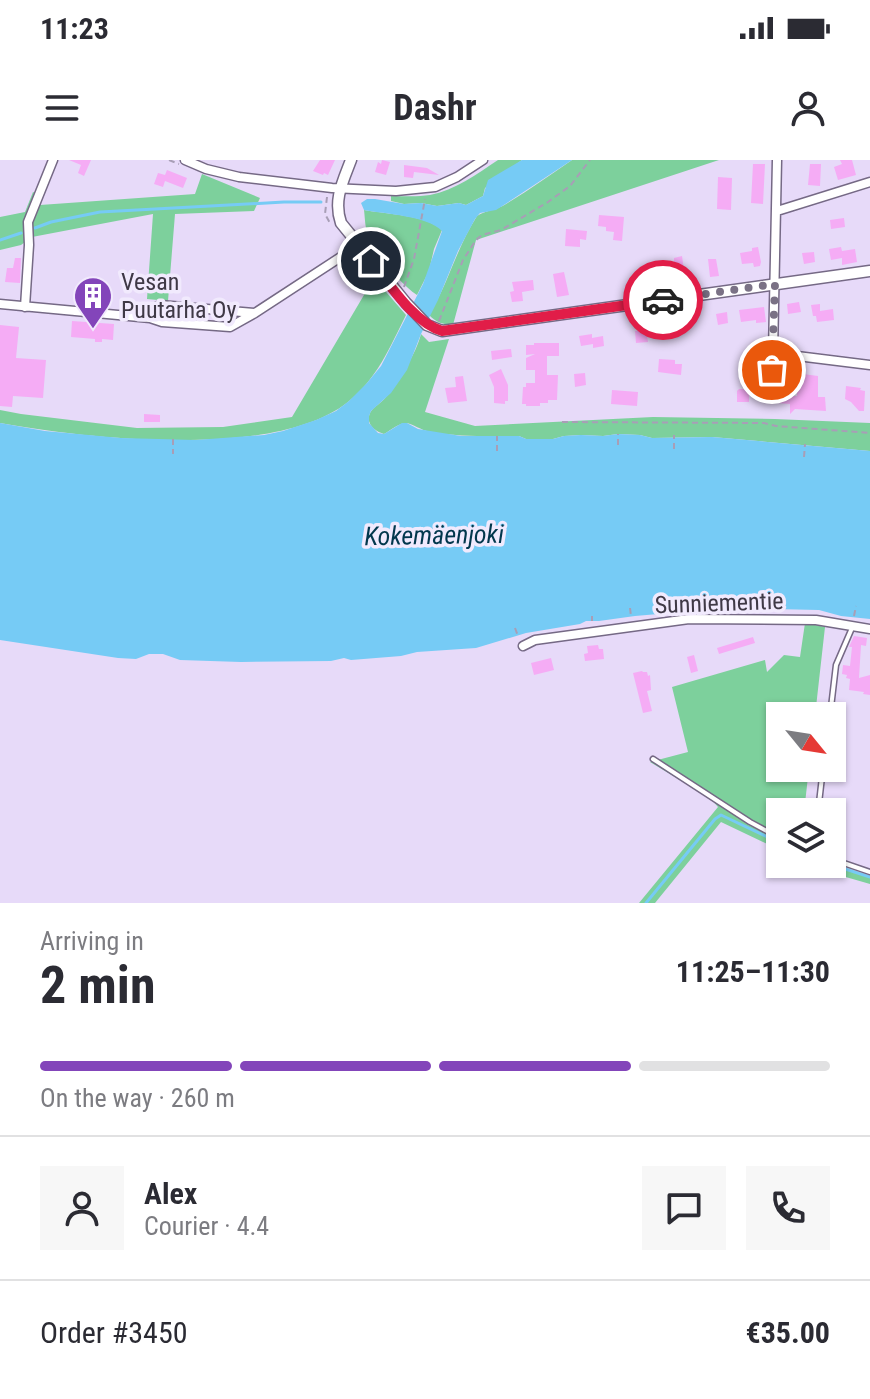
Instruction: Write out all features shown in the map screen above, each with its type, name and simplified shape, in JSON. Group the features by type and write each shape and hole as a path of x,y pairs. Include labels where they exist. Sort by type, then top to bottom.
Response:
{"street":[{"path":"25,307 28,222 53,160"},
{"path":"185,160 239,177 340,189 396,191 435,187 483,160"},
{"path":"351,160 337,200 337,212 347,232 402,299 432,327 457,330 870,271"},
{"path":"771,386 777,160"},
{"path":"777,211 870,182"},
{"path":"0,304 230,327 358,245"},
{"path":"150,318 152,309 160,305 255,313"},
{"path":"773,353 870,365"},
{"name":"Sunniementie","path":"523,646 535,640 689,619 854,622 870,629"}],"lane":[{"path":"832,702 836,665 854,622"},
{"path":"653,759 766,831"},
{"path":"846,864 870,872"}],"path":[{"path":"432,327 463,260 476,240 482,235 501,230 548,202 570,186 590,160"},
{"path":"402,299 425,199"},
{"path":"562,422 764,423 870,433"},
{"path":"618,434 618,445"},
{"path":"674,435 674,449"},
{"path":"497,436 497,451"},
{"path":"173,439 173,454"},
{"path":"804,457 805,444"},
{"path":"854,622 856,606"},
{"path":"630,608 631,616"},
{"path":"515,628 518,636"}],"green space":[{"path":"498,160 522,160 485,188 483,196 466,205 437,206 391,201 391,196 439,193 466,181"},
{"path":"572,160 719,160 476,240 453,325 432,318 429,315 477,216 506,204"},
{"path":"202,174 260,198 254,211 175,214 168,301 147,299 153,214 32,237 21,245 0,250 0,217 25,212 33,192 43,196 40,205 195,194"},
{"path":"364,210 417,218 442,230 429,271 417,295 396,276 377,251 367,232"},
{"path":"374,278 406,315 382,362 367,383 348,402 316,420 275,432 180,440 82,435 0,423 0,410 137,428 223,427 292,417"},
{"path":"421,334 429,342 449,339 425,412 475,426 653,417 870,423 870,451 712,437 652,438 618,434 526,439 519,436 430,432 406,423 381,433 371,426 370,413 401,375"},
{"path":"805,623 825,627 817,702 766,702 766,782 807,782 806,798 766,798 766,843 721,822 655,903 639,903 718,807 710,798 650,762 688,752 672,687 765,660 767,672 784,655 800,657"},
{"path":"846,869 870,877 870,884 846,877"}],"water":[{"name":"Kokemäenjoki","path":"522,160 572,160 496,210 480,213 475,219 407,370 391,393 371,411 369,423 378,433 384,434 407,423 418,429 461,436 519,436 526,439 618,434 652,438 712,437 870,451 870,619 819,610 705,610 586,621 526,633 476,648 331,661 180,660 163,654 149,654 136,659 118,658 0,640 0,423 45,431 121,438 196,440 264,435 336,411 381,366 423,284 442,231 417,219 364,210 361,203 375,199 404,204 466,205 483,196 488,180"}],"building":[{"path":"69,160 91,160 84,176 78,173 81,165"},
{"path":"320,160 335,160 328,175 313,171"},
{"path":"382,160 390,162 386,175 375,172 378,162 381,164"},
{"path":"840,160 852,160 856,175 838,180 834,167 842,164"},
{"path":"753,164 765,164 763,204 751,203"},
{"path":"810,164 821,164 820,186 808,185"},
{"path":"404,165 427,168 439,175 414,172 413,178 404,177"},
{"path":"167,170 187,178 183,188 165,181 163,187 154,184 158,173 165,175"},
{"path":"718,177 732,178 731,210 717,209"},
{"path":"599,215 624,217 622,241 613,240 614,232 598,226"},
{"path":"844,218 845,227 831,229 830,220"},
{"path":"566,229 587,231 586,240 580,239 580,247 565,246"},
{"path":"758,247 760,266 742,264 740,253"},
{"path":"841,247 842,251 855,249 857,262 842,265 842,258 831,260 829,249"},
{"path":"814,252 815,262 804,264 802,253"},
{"path":"682,256 684,270 673,272 674,258"},
{"path":"15,258 21,258 20,283 5,282 7,268 13,268"},
{"path":"708,259 716,259 719,276 710,277"},
{"path":"564,272 569,295 557,297 553,274"},
{"path":"533,280 534,290 522,292 523,301 512,302 512,282"},
{"path":"799,302 801,312 788,314 787,304"},
{"path":"820,304 820,311 833,309 834,320 817,322 811,305"},
{"path":"764,307 766,322 741,322 739,310"},
{"path":"727,312 728,323 718,325 716,314"},
{"name":"Vesan Puutarha Oy","path":"72,321 114,324 113,340 95,342 95,339 71,337"},
{"path":"0,325 19,327 16,358 46,360 43,398 13,396 12,407 0,406"},
{"path":"646,330 648,342 636,343 635,331"},
{"path":"592,334 592,338 603,336 604,346 581,346 579,336"},
{"path":"559,343 559,356 547,356 547,375 558,375 557,400 548,400 540,406 526,406 522,404 523,387 526,383 535,383 535,370 526,370 526,358 535,354 526,355 526,345"},
{"path":"511,349 512,357 492,360 491,351"},
{"path":"659,359 675,360 675,364 682,364 681,375 658,372"},
{"path":"754,368 762,369 760,394 753,393"},
{"path":"501,369 508,385 508,401 505,404 494,403 494,387 489,375"},
{"path":"585,373 586,385 575,387 574,374"},
{"path":"463,376 467,401 448,403 445,388 456,387 455,377"},
{"path":"797,376 818,376 818,397 825,397 826,411 795,409 790,414 790,404 777,403 777,396 797,396"},
{"path":"846,386 865,391 864,411 859,411 845,399"},
{"path":"739,389 749,389 749,402 737,402"},
{"path":"612,390 638,392 637,406 611,404"},
{"path":"144,414 160,415 160,422 144,422"},
{"path":"854,636 867,638 866,646 861,645 859,678 870,675 870,695 849,690 850,679 842,674 843,665 850,666 852,647 849,647"},
{"path":"753,637 755,643 719,654 717,648"},
{"path":"598,645 599,649 603,649 604,659 585,661 587,646"},
{"path":"694,655 698,671 691,673 687,657"},
{"path":"551,658 554,670 534,675 531,663"},
{"path":"642,671 650,675 651,690 647,691 652,711 643,713 633,673"}],"waterway":[{"path":"35,228 100,212 321,202"},
{"path":"0,240 21,233"},
{"path":"646,903 721,815 766,836"},
{"path":"846,869 870,877"}],"way so far":[{"path":"663,300 775,284 772,370"}],"place":[{"name":"Vesan Puutarha Oy","path":"93,330"}],"route":[{"path":"371,261 427,325 442,331 663,300"}]}
